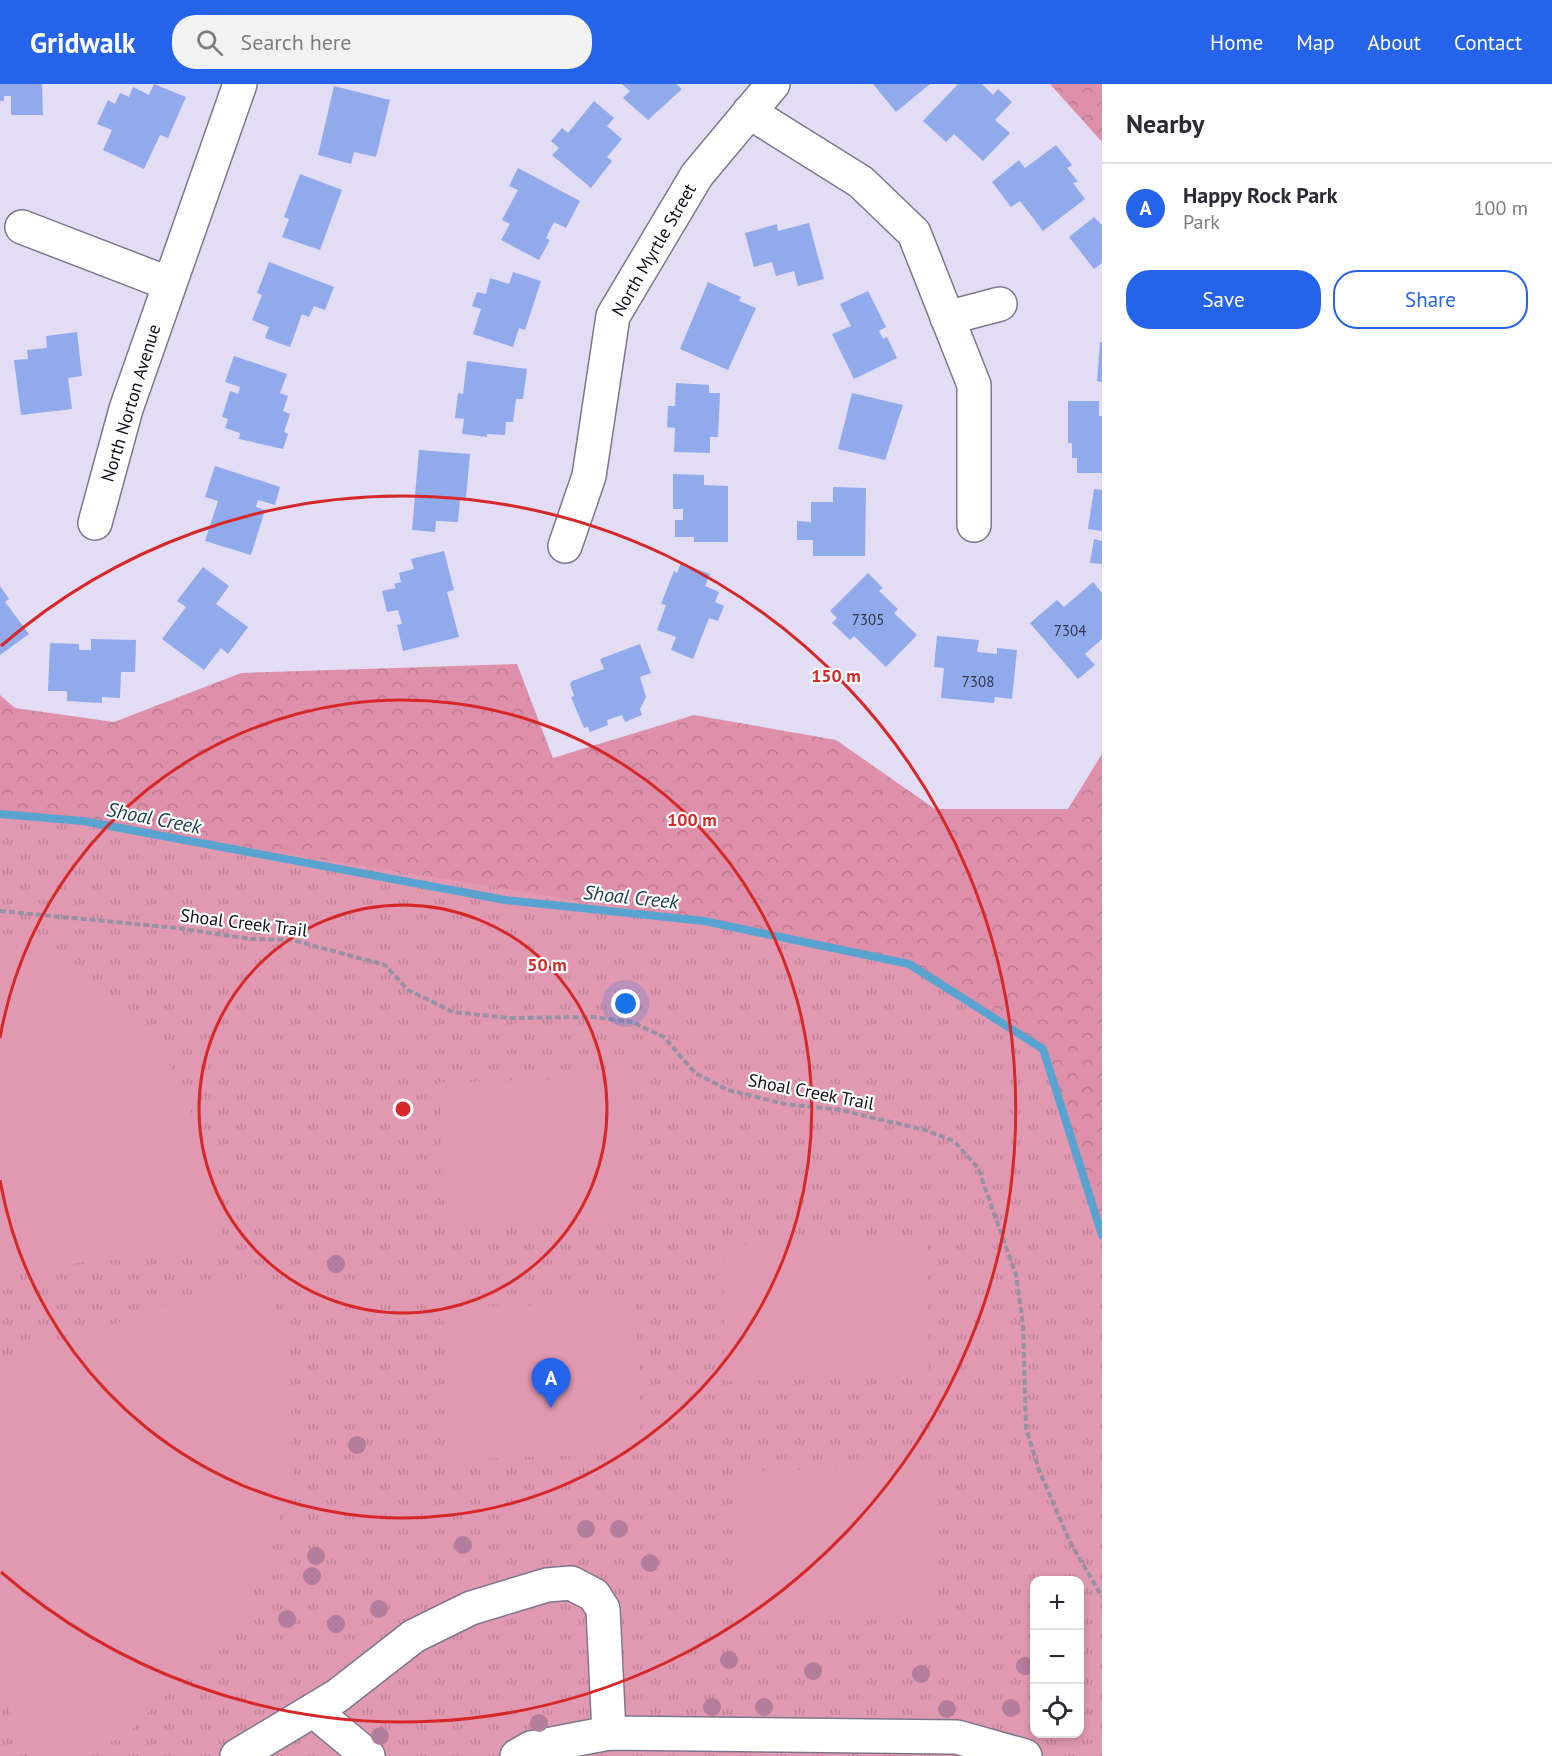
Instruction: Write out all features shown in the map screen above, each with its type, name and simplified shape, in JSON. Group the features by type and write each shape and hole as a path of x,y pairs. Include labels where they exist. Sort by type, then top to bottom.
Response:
{"street":[{"name":"North Norton Avenue","path":"95,523 126,409 240,84"},
{"name":"North Myrtle Street","path":"565,546 589,476 613,316 697,175 773,84"},
{"path":"749,112 861,182 914,232 974,384 974,525"},
{"path":"22,227 170,284"},
{"path":"947,318 1000,304"},
{"path":"237,1756 337,1696 414,1636 461,1613 547,1586 571,1583 594,1594 603,1609 609,1733"},
{"path":"313,1710 368,1756"},
{"path":"517,1756 531,1748 609,1733 957,1737 1025,1756"}],"path":[{"name":"Shoal Creek Trail","path":"0,911 177,928 251,939 292,940 385,965 408,990 453,1012 509,1018 593,1017 632,1022 664,1037 695,1073 728,1090 785,1104 841,1110 925,1130 954,1141 978,1168 1016,1275 1023,1324 1026,1428 1039,1470 1070,1542 1102,1597"}],"green space":[{"path":"1050,84 1102,84 1102,142"},
{"path":"517,664 553,758 694,715 836,740 935,809 1068,809 1102,754 1102,1522 0,889 0,695 15,708 114,722 241,673"},
{"path":"0,812 83,821 704,921 909,964 1043,1049 1102,1235 1102,1756 0,1756"},
{"path":"0,934 61,954 162,1049 218,1171 224,1250 0,1270"},
{"path":"625,1078 631,1224 445,1230 439,1082"},
{"path":"926,1240 929,1377 725,1381 723,1245"},
{"path":"264,1271 288,1348 294,1478 245,1615 125,1736 78,1756 28,1756 0,1687 0,1364"},
{"path":"636,1301 641,1453 448,1460 443,1308"},
{"path":"930,1468 932,1618 740,1621 737,1471"}],"building":[{"path":"0,84 42,84 43,115 11,115 11,96 4,96 4,101 0,101"},
{"path":"154,84 186,97 168,138 160,135 144,169 103,150 112,130 97,124 108,100 115,104 120,93 129,97 133,87 149,95"},
{"path":"622,84 676,84 682,89 648,120 623,98 630,91"},
{"path":"873,84 930,84 896,112"},
{"path":"958,84 982,84 993,95 998,89 1012,102 995,120 1010,133 983,161 954,134 946,142 923,121"},
{"path":"334,86 390,100 376,157 354,152 351,164 318,155"},
{"path":"594,101 614,118 607,126 622,139 607,157 612,161 591,188 552,155 559,148 551,141 562,128 568,133"},
{"path":"1056,145 1072,165 1067,168 1078,182 1073,183 1085,199 1043,231 1020,201 1011,207 992,182 1019,160 1025,168"},
{"path":"518,168 580,201 566,228 554,222 546,238 550,240 539,260 501,240 510,224 502,220 518,190 509,186"},
{"path":"300,174 342,190 320,250 282,237 289,219 284,217"},
{"path":"1094,217 1102,225 1102,263 1094,269 1069,237"},
{"path":"809,223 824,279 798,286 794,271 776,276 772,262 754,267 745,233 777,224 778,231"},
{"path":"269,262 334,287 325,310 314,306 309,317 302,314 290,347 265,338 269,327 252,320 262,295 257,293"},
{"path":"513,272 541,281 525,330 519,328 513,347 473,334 481,309 472,306 477,292 486,294 490,278 509,284"},
{"path":"708,282 741,297 739,301 756,308 728,370 680,349"},
{"path":"868,291 886,327 879,331 883,339 887,337 897,358 854,379 832,334 851,326 840,304"},
{"path":"77,332 82,376 68,378 72,409 21,415 14,360 28,359 27,350 47,348 46,336"},
{"path":"1100,342 1102,342 1102,382 1097,381"},
{"path":"234,356 287,374 280,393 288,396 283,411 290,414 284,432 288,434 283,449 239,439 240,433 225,428 228,419 222,417 230,391 238,394 240,387 225,382"},
{"path":"467,361 527,369 523,399 516,399 513,422 506,422 505,435 487,434 487,437 462,434 464,419 455,418 458,393 463,394"},
{"path":"676,383 709,385 709,393 720,393 718,437 710,437 710,453 674,452 675,428 667,427 668,406 675,406"},
{"path":"852,393 903,405 885,460 838,449"},
{"path":"1068,401 1099,401 1099,416 1102,416 1102,473 1077,473 1077,458 1072,458 1072,443 1068,443"},
{"path":"419,450 470,454 466,498 460,498 458,522 436,521 435,532 412,530"},
{"path":"215,466 280,487 275,505 258,500 256,507 265,510 251,555 205,541 218,501 205,497"},
{"path":"673,474 704,475 704,485 728,486 728,542 694,542 694,537 675,537 675,520 683,520 683,509 673,509"},
{"path":"833,487 866,488 865,556 813,556 813,540 797,540 797,521 811,522 811,502 833,502"},
{"path":"1094,489 1102,490 1102,531 1088,529"},
{"path":"1094,539 1102,541 1102,564 1090,563"},
{"path":"444,551 454,590 447,592 459,637 403,651 397,625 402,624 398,610 387,612 382,591 396,588 394,584 401,582 399,573 414,569 411,559"},
{"path":"681,563 710,574 705,586 719,592 715,602 724,606 718,621 709,618 693,659 671,650 676,637 657,630 666,605 661,604 674,571 677,573"},
{"path":"203,567 229,586 216,604 248,627 228,654 221,648 204,670 162,639 186,607 177,601"},
{"path":"868,573 883,588 879,591 898,609 894,613 917,635 886,667 854,636 850,640 832,623 837,618 830,611"},
{"path":"1093,582 1102,593 1102,639 1085,654 1095,665 1078,679 1030,623 1057,600 1064,607"},
{"path":"0,586 9,599 5,602 29,634 0,655"},
{"path":"937,636 979,640 977,652 997,654 997,648 1017,650 1012,699 995,697 994,703 941,698 944,668 934,667"},
{"path":"91,639 136,640 135,672 121,672 120,698 102,697 102,703 67,701 67,691 48,691 50,643 79,644 79,650 91,650"},
{"path":"640,644 651,673 640,677 646,697 640,709 642,715 625,722 622,715 607,720 608,725 590,732 588,727 584,728 571,697 574,696 570,684 572,681 604,669 600,659"}],"waterway":[{"name":"Shoal Creek","path":"0,814 83,821 505,900 704,921 909,964 1043,1049 1102,1235"}],"place":[{"name":"Happy Rock Park","path":"551,1408"}]}
